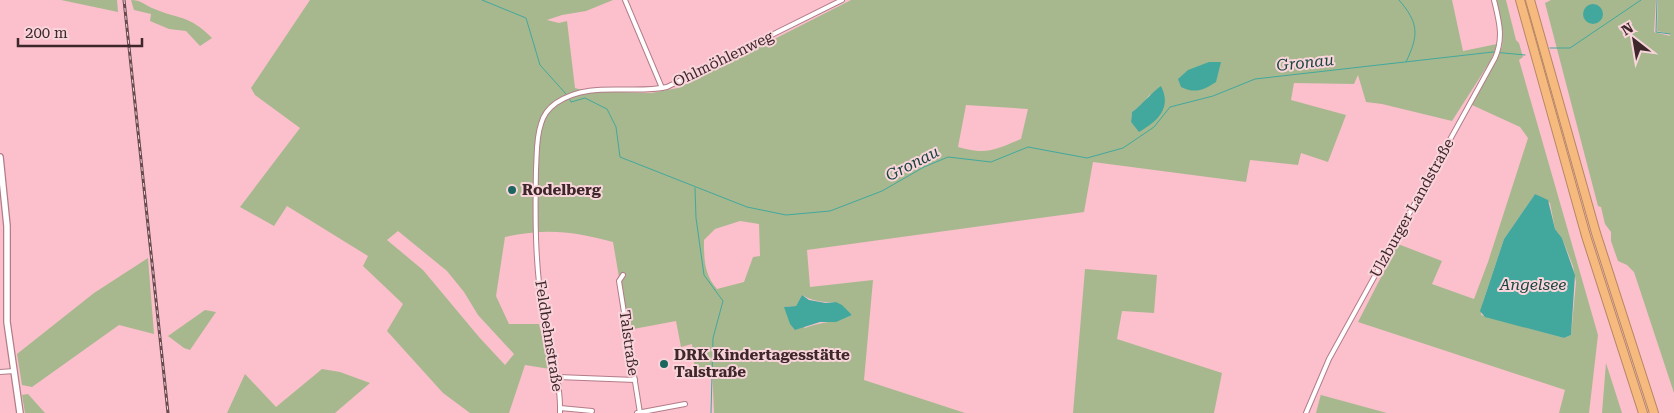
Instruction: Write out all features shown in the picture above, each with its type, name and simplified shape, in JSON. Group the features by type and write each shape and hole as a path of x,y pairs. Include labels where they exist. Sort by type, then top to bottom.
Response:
{"highway":[{"path":"1520,0 1584,227 1643,413"},
{"path":"1530,0 1593,223 1654,413"}],"main road":[{"path":"0,158 7,226 6,322 20,413"}],"street":[{"name":"Ohlmöhlenweg","path":"625,0 662,88 842,0"},
{"name":"Ulzburger Landstraße","path":"1306,413 1328,359 1495,58 1500,46 1501,33 1494,0"},
{"name":"Feldbehnstraße","path":"560,411 558,377 542,303 535,196 537,143 541,123 546,112 556,103 570,96 596,90 662,88"},
{"name":"Talstraße","path":"623,275 619,281 639,413"},
{"path":"0,372 14,371"},
{"path":"558,377 635,380"},
{"path":"639,413 685,404"},
{"path":"560,411 592,411"}],"green space":[{"path":"61,0 117,0 118,12"},
{"path":"131,0 140,1 162,12 184,18 204,30 212,38 200,46 186,31 169,29 150,21 151,14 134,10"},
{"path":"310,0 613,0 586,11 547,20 559,23 567,21 575,88 586,91 651,93 678,88 851,0 1452,0 1463,51 1497,44 1491,60 1452,121 1366,102 1358,75 1354,84 1294,83 1291,100 1346,115 1328,162 1301,153 1298,165 1250,160 1246,182 1093,162 1084,212 807,250 810,287 873,280 864,380 965,413 714,413 712,368 695,371 692,344 681,347 676,321 628,330 613,242 572,233 534,232 505,237 496,296 509,324 539,324 550,369 525,365 509,413 470,413 443,393 387,331 403,304 363,266 368,256 287,206 274,226 240,207 300,128 255,95 251,88","holes":["1150,94 1139,131 1131,122 1132,112 1143,104","966,105 1028,109 1021,139 1004,146 983,151 958,147","740,221 759,224 760,256 753,257 744,282 717,289 709,278 705,260 704,240 715,229","398,231 447,271 464,292 478,315 514,354 505,365 423,270 387,240","802,295 819,301 836,302 852,315 805,328 784,307 796,306"]},
{"path":"1494,0 1506,0 1516,40 1519,43 1523,57 1519,60 1598,335 1589,413 1559,413 1565,390 1358,322 1398,244 1442,261 1432,284 1474,299 1488,262 1528,138 1520,127 1472,105 1502,47 1503,33","holes":["1535,194 1550,203 1555,229 1562,238 1573,266 1576,282 1571,335 1564,338 1481,315 1483,302 1504,239"]},
{"path":"1551,0 1656,0 1654,32 1670,36 1670,34 1657,31 1658,0 1674,0 1674,393 1634,272 1627,265 1618,261 1611,241 1611,232 1605,224 1601,207 1598,206 1545,3"},
{"path":"148,258 154,334 119,325 32,387 22,385 17,354 94,293"},
{"path":"1085,269 1157,275 1154,313 1122,311 1117,339 1222,373 1214,413 1073,413"},
{"path":"205,310 216,312 190,350 184,348 168,336"},
{"path":"1606,363 1622,413 1602,413"},
{"path":"322,369 340,372 370,383 335,413 227,413 245,374 276,407"},
{"path":"28,394 45,413 25,413 22,395"},
{"path":"1321,395 1387,413 1316,413"}],"water":[{"path":"1593,4 1600,7 1603,14 1600,21 1593,24 1586,21 1583,14 1586,7"},
{"path":"1209,62 1221,62 1216,82 1195,91 1181,87 1178,79 1188,70"},
{"path":"1161,86 1165,101 1164,107 1152,123 1139,132 1131,122 1132,112"},
{"name":"Angelsee","path":"1535,194 1548,200 1555,229 1562,238 1575,275 1571,335 1564,338 1485,317 1480,311 1504,239"},
{"path":"802,295 809,300 826,303 836,302 852,315 836,322 820,322 795,330 790,324 784,307 796,306"}],"waterway":[{"name":"Gronau","path":"482,0 526,18 540,65 567,95"},
{"path":"1399,0 1406,8 1415,29 1415,37 1406,62"},
{"name":"Gronau","path":"1550,48 1570,48 1641,0"},
{"path":"1657,0 1656,32 1670,34"},
{"name":"Gronau","path":"569,98 571,102 585,98 607,109 616,127 620,157 747,207 786,215 830,211 882,191 924,167 948,157 991,162 1028,147 1087,158 1123,148 1154,127 1170,107 1213,96 1255,79 1493,52 1525,55"},
{"path":"695,188 696,218 704,275 723,301 713,338 711,413"}],"railway":[{"path":"124,0 168,413"}],"place":[{"name":"Rodelberg","path":"512,190"},
{"name":"DRK Kindertagesstätte Talstraße","path":"664,364"}]}
